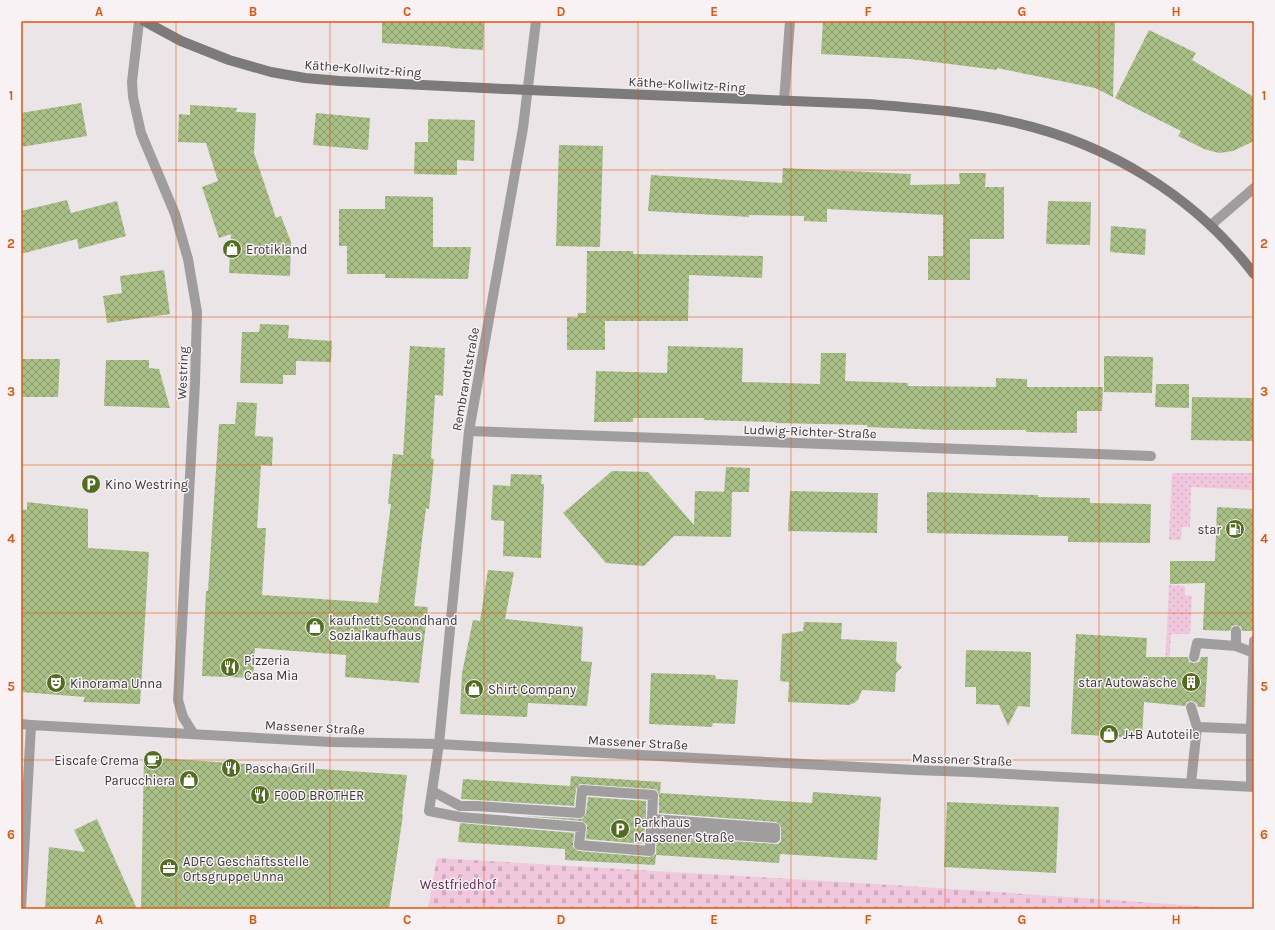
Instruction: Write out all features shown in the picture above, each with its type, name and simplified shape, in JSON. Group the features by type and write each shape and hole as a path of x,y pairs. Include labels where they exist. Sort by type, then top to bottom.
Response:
{"main road":[{"name":"Käthe-Kollwitz-Ring","path":"144,21 181,40 229,60 271,72 305,78 528,90 868,104 920,108 1005,120 1057,134 1100,150 1142,173 1183,201 1211,225 1244,260 1254,274"}],"street":[{"name":"Westring","path":"139,21 132,82 133,97 141,132 175,214 188,259 197,312 195,382 178,700 183,717 193,733"},
{"name":"Rembrandtstraße","path":"432,791 460,806 580,813 582,790 653,795 652,819 775,828 775,838 651,829 650,851 579,845 581,827 460,816 429,811 439,744 469,431 523,128 536,21"},
{"path":"784,101 790,21"},
{"path":"1211,225 1254,188"},
{"name":"Ludwig-Richter-Straße","path":"469,431 1151,456"},
{"path":"1236,631 1236,646"},
{"path":"1253,787 1251,729 1254,641"},
{"path":"1194,657 1197,643 1236,646 1254,653"},
{"path":"1191,707 1197,727 1191,783"},
{"name":"Massener Straße","path":"26,724 331,742 439,744 1253,787"},
{"path":"21,909 26,724"},
{"path":"1197,727 1251,729"}],"green space":[{"path":"1172,473 1254,473 1254,490 1191,487 1190,527 1182,527 1181,540 1169,540"},
{"path":"1169,585 1185,586 1185,595 1192,596 1190,634 1171,634 1169,668 1165,668"},
{"name":"Westfriedhof","path":"437,858 907,886 1242,909 428,909"}],"building":[{"path":"382,21 484,21 483,50 382,43"},
{"path":"823,21 1115,21 1113,97 1095,88 997,68 997,70 910,59 821,54"},
{"path":"1149,30 1196,53 1192,60 1254,97 1254,141 1233,151 1219,153 1204,149 1178,136 1181,131 1115,98"},
{"path":"81,103 87,136 21,147 21,113"},
{"path":"190,105 237,108 236,112 256,113 254,153 276,218 281,216 291,242 290,276 229,273 231,234 219,238 202,187 218,181 206,143 178,142 179,114 190,115"},
{"path":"316,113 370,118 368,150 313,145"},
{"path":"428,119 475,120 474,161 457,160 457,175 414,174 415,142 428,142"},
{"path":"559,145 603,146 600,247 556,246"},
{"path":"783,168 911,174 910,185 960,184 959,173 986,173 985,187 1004,187 1004,239 970,239 970,280 928,280 928,256 943,256 943,215 827,209 827,222 804,221 804,216 749,215 749,217 648,211 651,175 782,183"},
{"path":"385,196 433,197 433,247 471,247 468,279 385,278 385,274 347,274 347,246 339,246 339,209 385,209"},
{"path":"67,200 71,213 117,201 126,236 79,249 77,239 21,254 21,211"},
{"path":"1048,201 1091,202 1090,245 1046,244"},
{"path":"1111,226 1146,229 1145,255 1110,252"},
{"path":"587,251 633,251 633,254 763,256 762,278 689,275 688,321 605,321 605,350 567,350 567,317 577,318 578,313 586,313"},
{"path":"164,270 170,314 107,323 103,296 122,293 120,276"},
{"path":"260,324 289,325 288,338 332,341 331,362 296,361 296,375 283,375 283,384 240,383 242,332 259,332"},
{"path":"410,346 445,348 443,396 435,395 431,458 434,459 429,509 426,508 414,606 428,607 419,683 345,677 346,655 255,648 253,678 202,676 206,591 208,591 219,424 235,424 237,402 257,403 255,436 273,437 272,466 261,465 257,528 266,528 262,595 378,603 391,504 388,504 393,454 403,455"},
{"path":"668,346 743,348 742,382 820,384 821,353 846,353 845,381 908,383 908,386 996,387 996,378 1027,379 1027,387 1103,387 1102,411 1077,411 1077,433 1026,432 1026,430 939,430 867,427 867,425 704,420 704,418 633,418 633,422 594,422 596,371 667,373"},
{"path":"1104,356 1153,357 1152,393 1104,392"},
{"path":"21,359 60,359 58,397 21,397"},
{"path":"106,360 149,360 149,368 159,369 170,408 104,406"},
{"path":"1156,384 1189,384 1189,408 1155,407"},
{"path":"1192,397 1254,398 1254,441 1191,440"},
{"path":"726,467 750,468 749,492 724,492"},
{"path":"612,471 648,472 694,525 695,491 732,492 731,537 674,536 644,566 606,563 563,513"},
{"path":"511,474 542,475 541,484 544,484 541,558 503,556 504,521 491,520 493,485 510,486"},
{"path":"790,491 878,493 877,533 788,531"},
{"path":"927,492 1038,495 1038,497 1090,498 1090,503 1151,504 1150,543 1068,542 1068,536 927,533"},
{"path":"27,502 88,509 88,548 149,552 140,704 83,702 85,697 21,692 21,509 27,510"},
{"path":"1217,507 1254,509 1254,631 1242,631 1241,627 1236,625 1232,626 1230,631 1203,630 1205,583 1170,584 1170,561 1215,561"},
{"path":"488,570 514,572 505,619 583,627 581,661 592,662 587,706 528,703 527,717 460,714 462,673 473,620 480,621"},
{"path":"804,622 842,623 841,639 897,642 896,661 902,667 896,673 895,692 862,690 858,700 849,705 788,702 789,682 780,681 782,634 803,631"},
{"path":"1076,634 1147,638 1146,657 1188,657 1189,662 1193,663 1199,662 1201,657 1208,657 1205,707 1198,707 1196,703 1192,701 1187,702 1185,706 1144,702 1142,738 1071,734"},
{"path":"966,650 1031,652 1030,707 1018,706 1008,726 999,705 976,704 976,687 965,687"},
{"path":"651,673 715,675 716,679 738,680 735,724 713,723 712,727 649,724"},
{"path":"144,757 407,775 403,815 389,909 141,909"},
{"path":"571,776 661,782 660,793 812,803 813,792 881,797 877,860 780,854 779,863 656,855 655,865 565,860 565,849 458,842 460,823 574,833 573,847 578,851 649,857 656,854 657,836 775,844 778,844 781,841 781,828 776,822 659,813 659,795 657,790 653,789 580,784 576,789 574,806 461,799 463,779 570,786"},
{"path":"588,797 646,801 646,819 648,824 645,828 644,844 586,839 587,825 582,821 523,816 582,819 586,814"},
{"path":"947,802 1059,807 1056,873 944,867"},
{"path":"97,819 137,909 45,909 49,847 85,852 74,830"}],"place":[{"name":"Erotikland","path":"232,249"},
{"name":"Kino Westring","path":"91,484"},
{"name":"star","path":"1235,529"},
{"name":"kaufnett Secondhand Sozialkaufhaus","path":"315,627"},
{"name":"Pizzeria Casa Mia","path":"230,667"},
{"name":"star Autowäsche","path":"1191,682"},
{"name":"Kinorama Unna","path":"56,683"},
{"name":"Shirt Company","path":"474,689"},
{"name":"J+B Autoteile","path":"1109,734"},
{"name":"Eiscafe Crema","path":"153,760"},
{"name":"Pascha Grill","path":"231,768"},
{"name":"Parucchiera","path":"189,780"},
{"name":"FOOD BROTHER","path":"260,795"},
{"name":"Parkhaus Massener Straße","path":"620,829"},
{"name":"ADFC Geschäftsstelle Ortsgruppe Unna","path":"169,868"}]}
